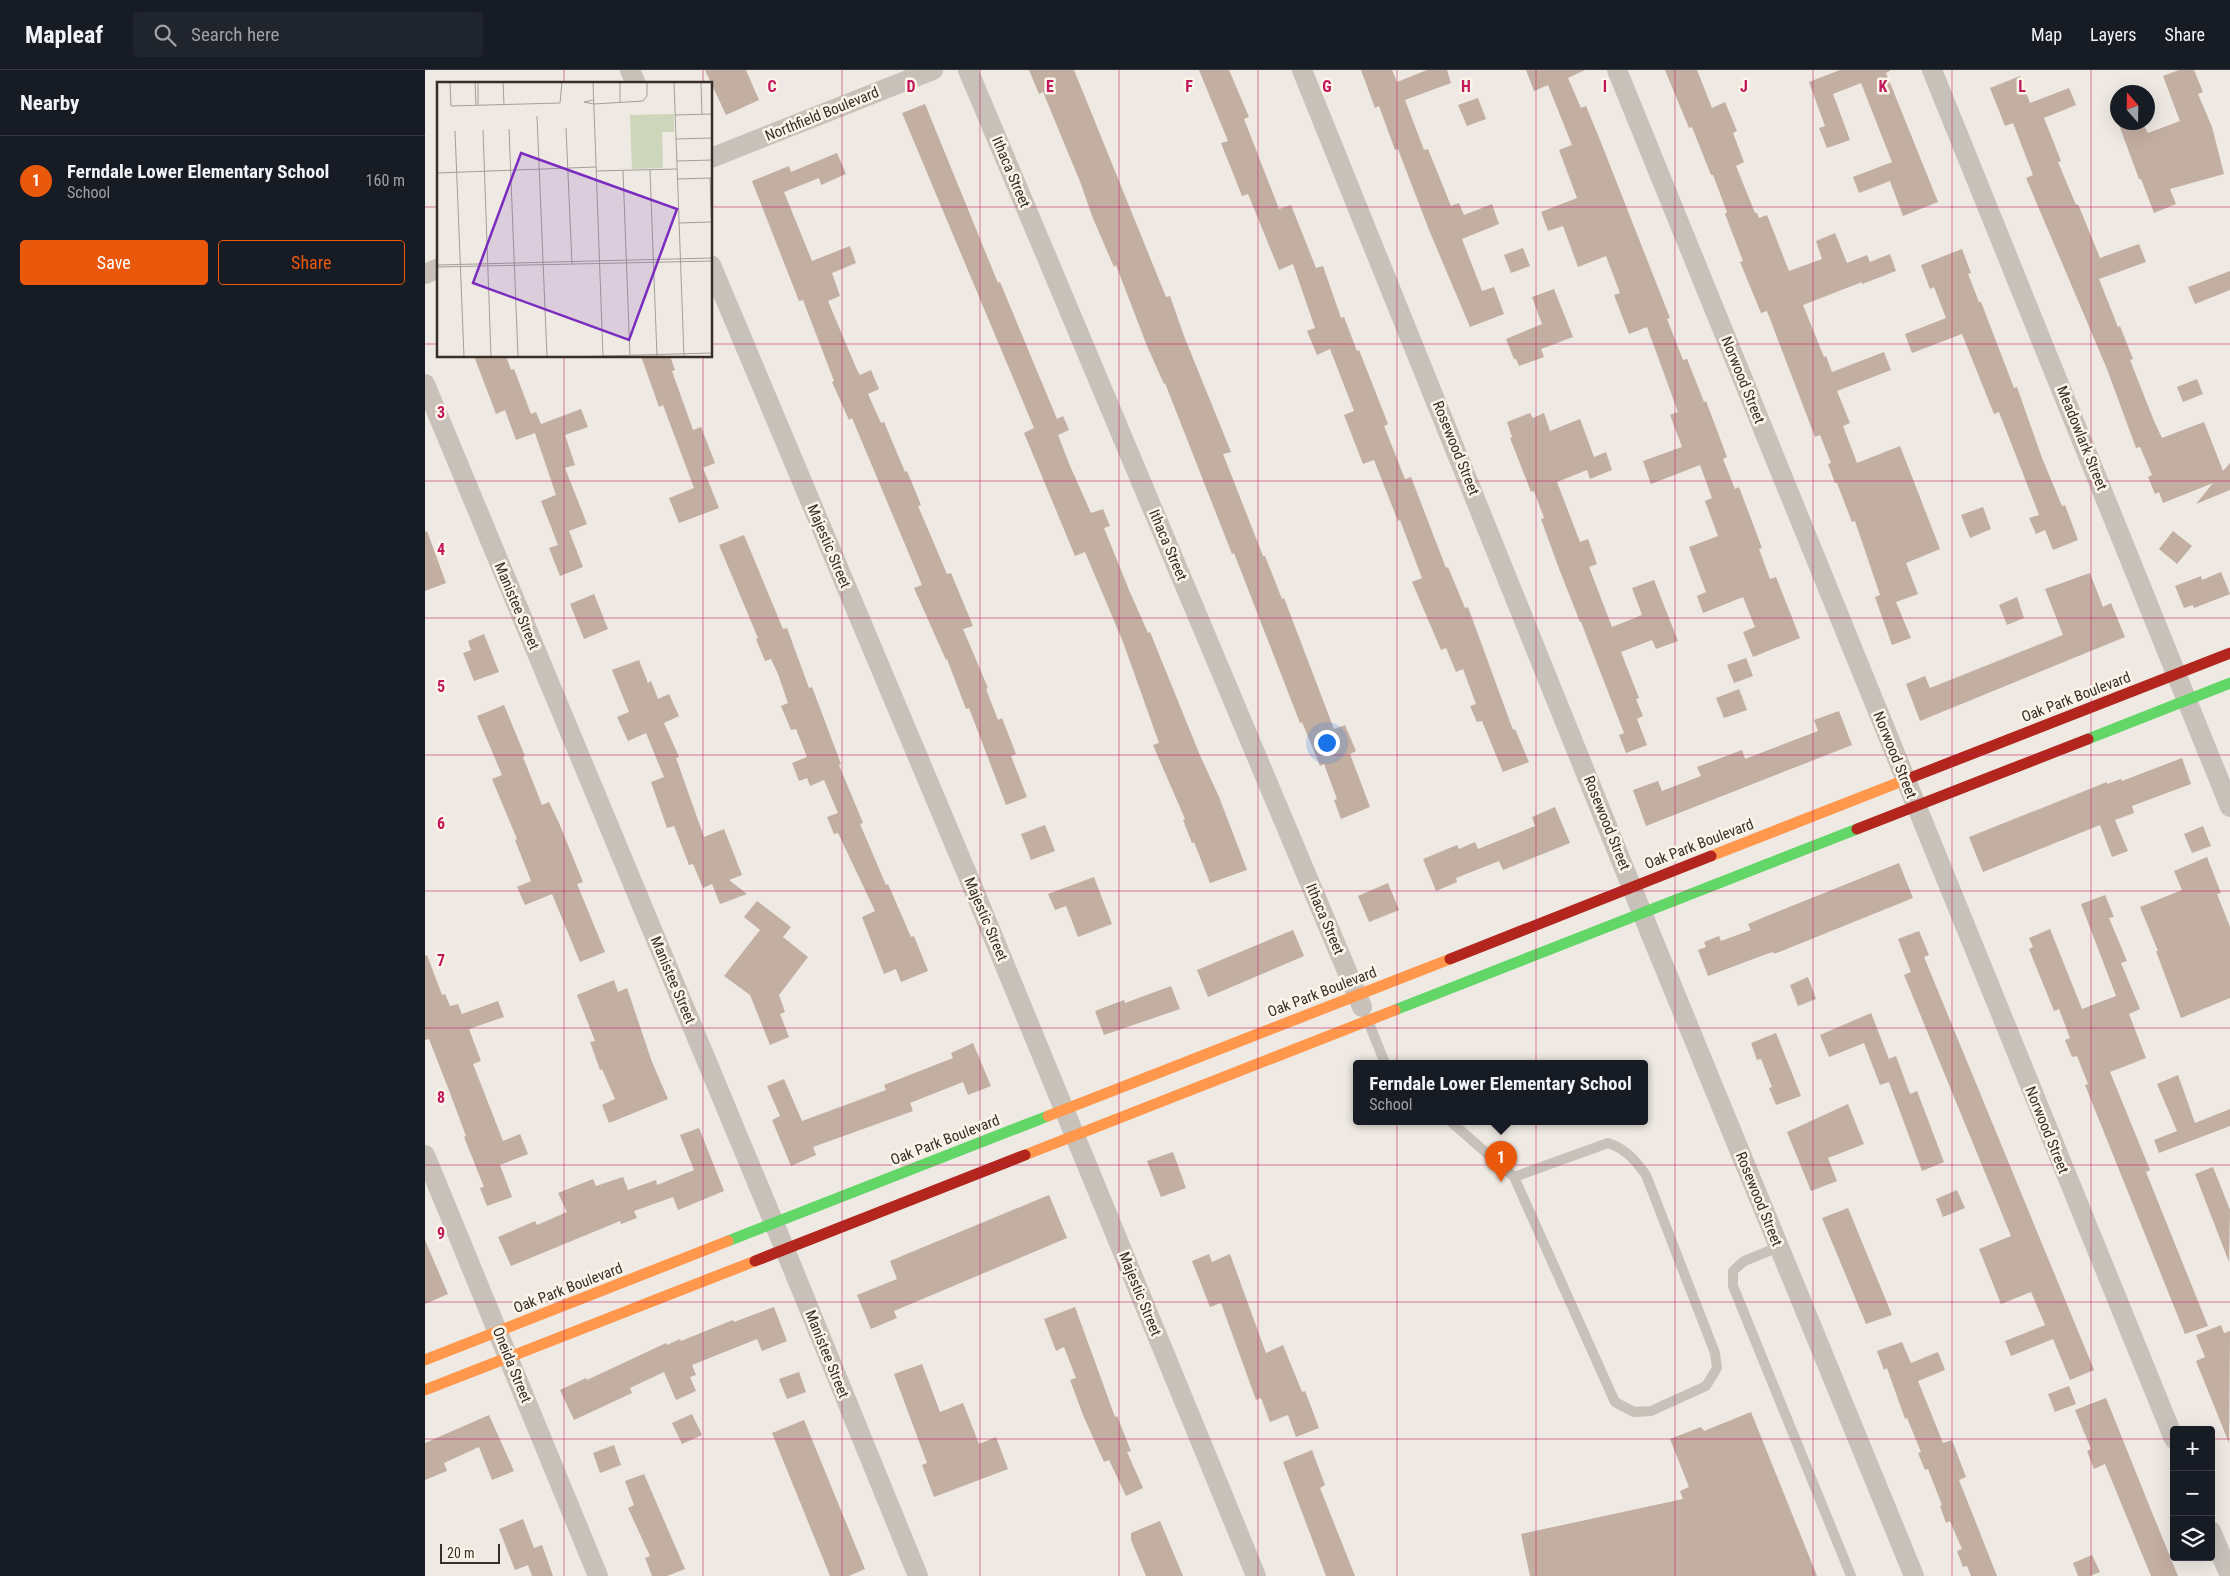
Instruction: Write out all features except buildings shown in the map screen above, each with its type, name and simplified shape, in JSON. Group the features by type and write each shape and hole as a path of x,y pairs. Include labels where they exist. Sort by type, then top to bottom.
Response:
{"street":[{"path":"630,70 635,82"},
{"name":"Northfield Boulevard","path":"713,157 933,70"},
{"name":"Ithaca Street","path":"968,70 1368,1020"},
{"name":"Rosewood Street","path":"1302,70 1913,1576"},
{"name":"Norwood Street","path":"1617,70 2170,1429"},
{"name":"Meadowlark Street","path":"1932,70 2230,807"},
{"path":"425,274 437,269"},
{"name":"Majestic Street","path":"713,270 1076,1135 1256,1576"},
{"name":"Manistee Street","path":"425,384 918,1576"},
{"name":"Oak Park Boulevard","path":"425,1360 2230,652"},
{"path":"425,1390 2230,683"},
{"name":"Oneida Street","path":"425,1155 598,1576"},
{"path":"2215,1540 2230,1576"}],"lane":[{"path":"1368,1020 1384,1060"},
{"path":"1455,1125 1514,1177 1615,1402 1634,1412 1651,1411 1706,1386 1717,1368 1715,1353 1646,1175 1634,1159 1622,1148 1608,1143 1514,1177"},
{"path":"1779,1247 1744,1261 1733,1271 1733,1286 1851,1576"}],"traffic: fast":[{"path":"2088,739 2230,683"},
{"path":"1395,1010 1857,829"},
{"path":"728,1241 1048,1116"}],"traffic: slow":[{"path":"1711,856 1905,780"},
{"path":"1048,1116 1450,959"},
{"path":"1025,1155 1395,1010"},
{"path":"425,1360 728,1241"},
{"path":"425,1390 755,1261"}],"traffic: jam":[{"path":"1905,780 2230,653"},
{"path":"1857,829 2088,739"},
{"path":"1450,959 1711,856"},
{"path":"755,1261 1025,1155"}],"place":[{"name":"Ferndale Lower Elementary School","path":"1501,1182"}]}
